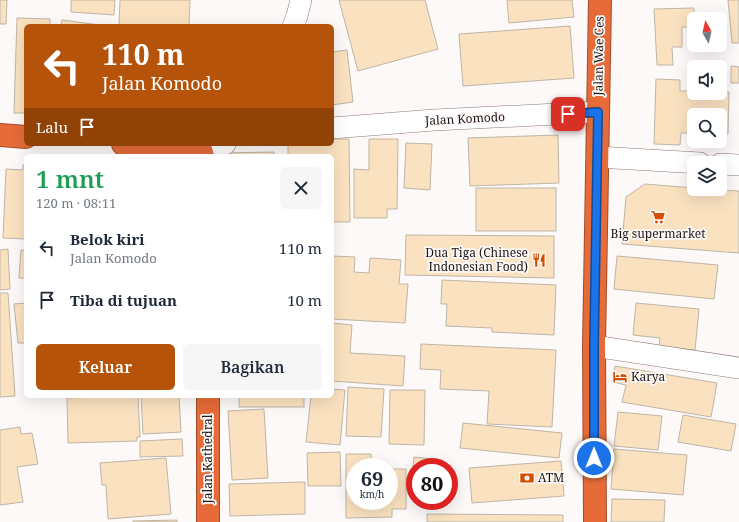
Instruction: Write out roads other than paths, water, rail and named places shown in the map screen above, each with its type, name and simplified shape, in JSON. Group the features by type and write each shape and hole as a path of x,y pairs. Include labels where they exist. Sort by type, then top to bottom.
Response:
{"highway":[{"name":"Jalan Wae Ces","path":"595,522 594,346 600,0"},
{"path":"0,135 24,137"},
{"path":"149,146 201,150"},
{"name":"Jalan Kathedral","path":"208,398 208,522"}],"street":[{"path":"294,24 300,0"},
{"name":"Jalan Komodo","path":"334,128 434,120 598,112"},
{"path":"201,150 217,146"},
{"path":"597,157 687,162"},
{"path":"727,164 739,165"},
{"path":"594,346 739,368"}],"place":[{"name":"Big supermarket","path":"658,217"},
{"name":"Dua Tiga (Chinese Indonesian Food)","path":"539,260"},
{"name":"Karya","path":"620,377"},
{"name":"ATM","path":"527,478"}]}
